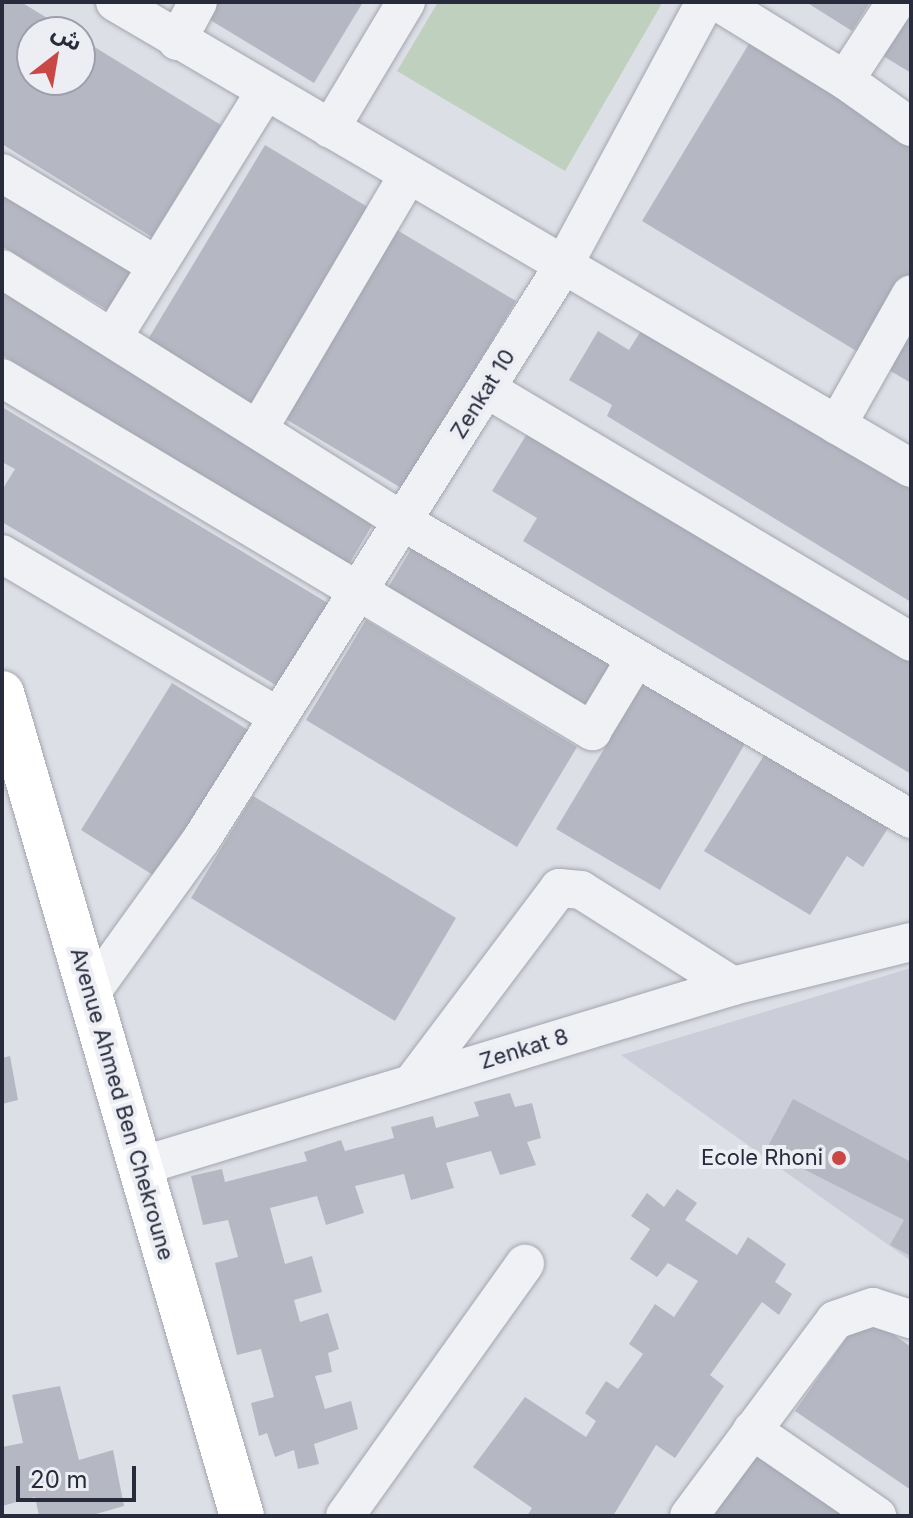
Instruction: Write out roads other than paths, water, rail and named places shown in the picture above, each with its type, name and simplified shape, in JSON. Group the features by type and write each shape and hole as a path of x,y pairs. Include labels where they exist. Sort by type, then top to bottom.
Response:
{"main road":[{"name":"Avenue Ahmed Ben Chekroune","path":"2,693 242,1516"}],"street":[{"path":"115,2 911,468"},
{"path":"177,41 198,2"},
{"path":"330,129 406,2"},
{"name":"Zenkat 10","path":"90,994 138,935 487,389 563,266 705,2"},
{"path":"718,2 845,80 911,127"},
{"path":"845,80 896,2"},
{"path":"113,337 265,92"},
{"path":"2,173 156,265"},
{"path":"259,428 408,175"},
{"path":"2,269 259,428 402,521 911,819"},
{"path":"837,425 911,294"},
{"path":"2,378 592,731 636,658"},
{"path":"487,389 911,642"},
{"path":"2,554 277,716"},
{"path":"413,1082 559,888 581,890 733,986"},
{"name":"Zenkat 8","path":"141,1166 733,986 911,942"},
{"path":"345,1516 525,1264"},
{"path":"689,1516 835,1320 853,1311 873,1307 911,1319"},
{"path":"752,1430 877,1516"}],"place":[{"name":"Ecole Rhoni","path":"839,1158"}]}
